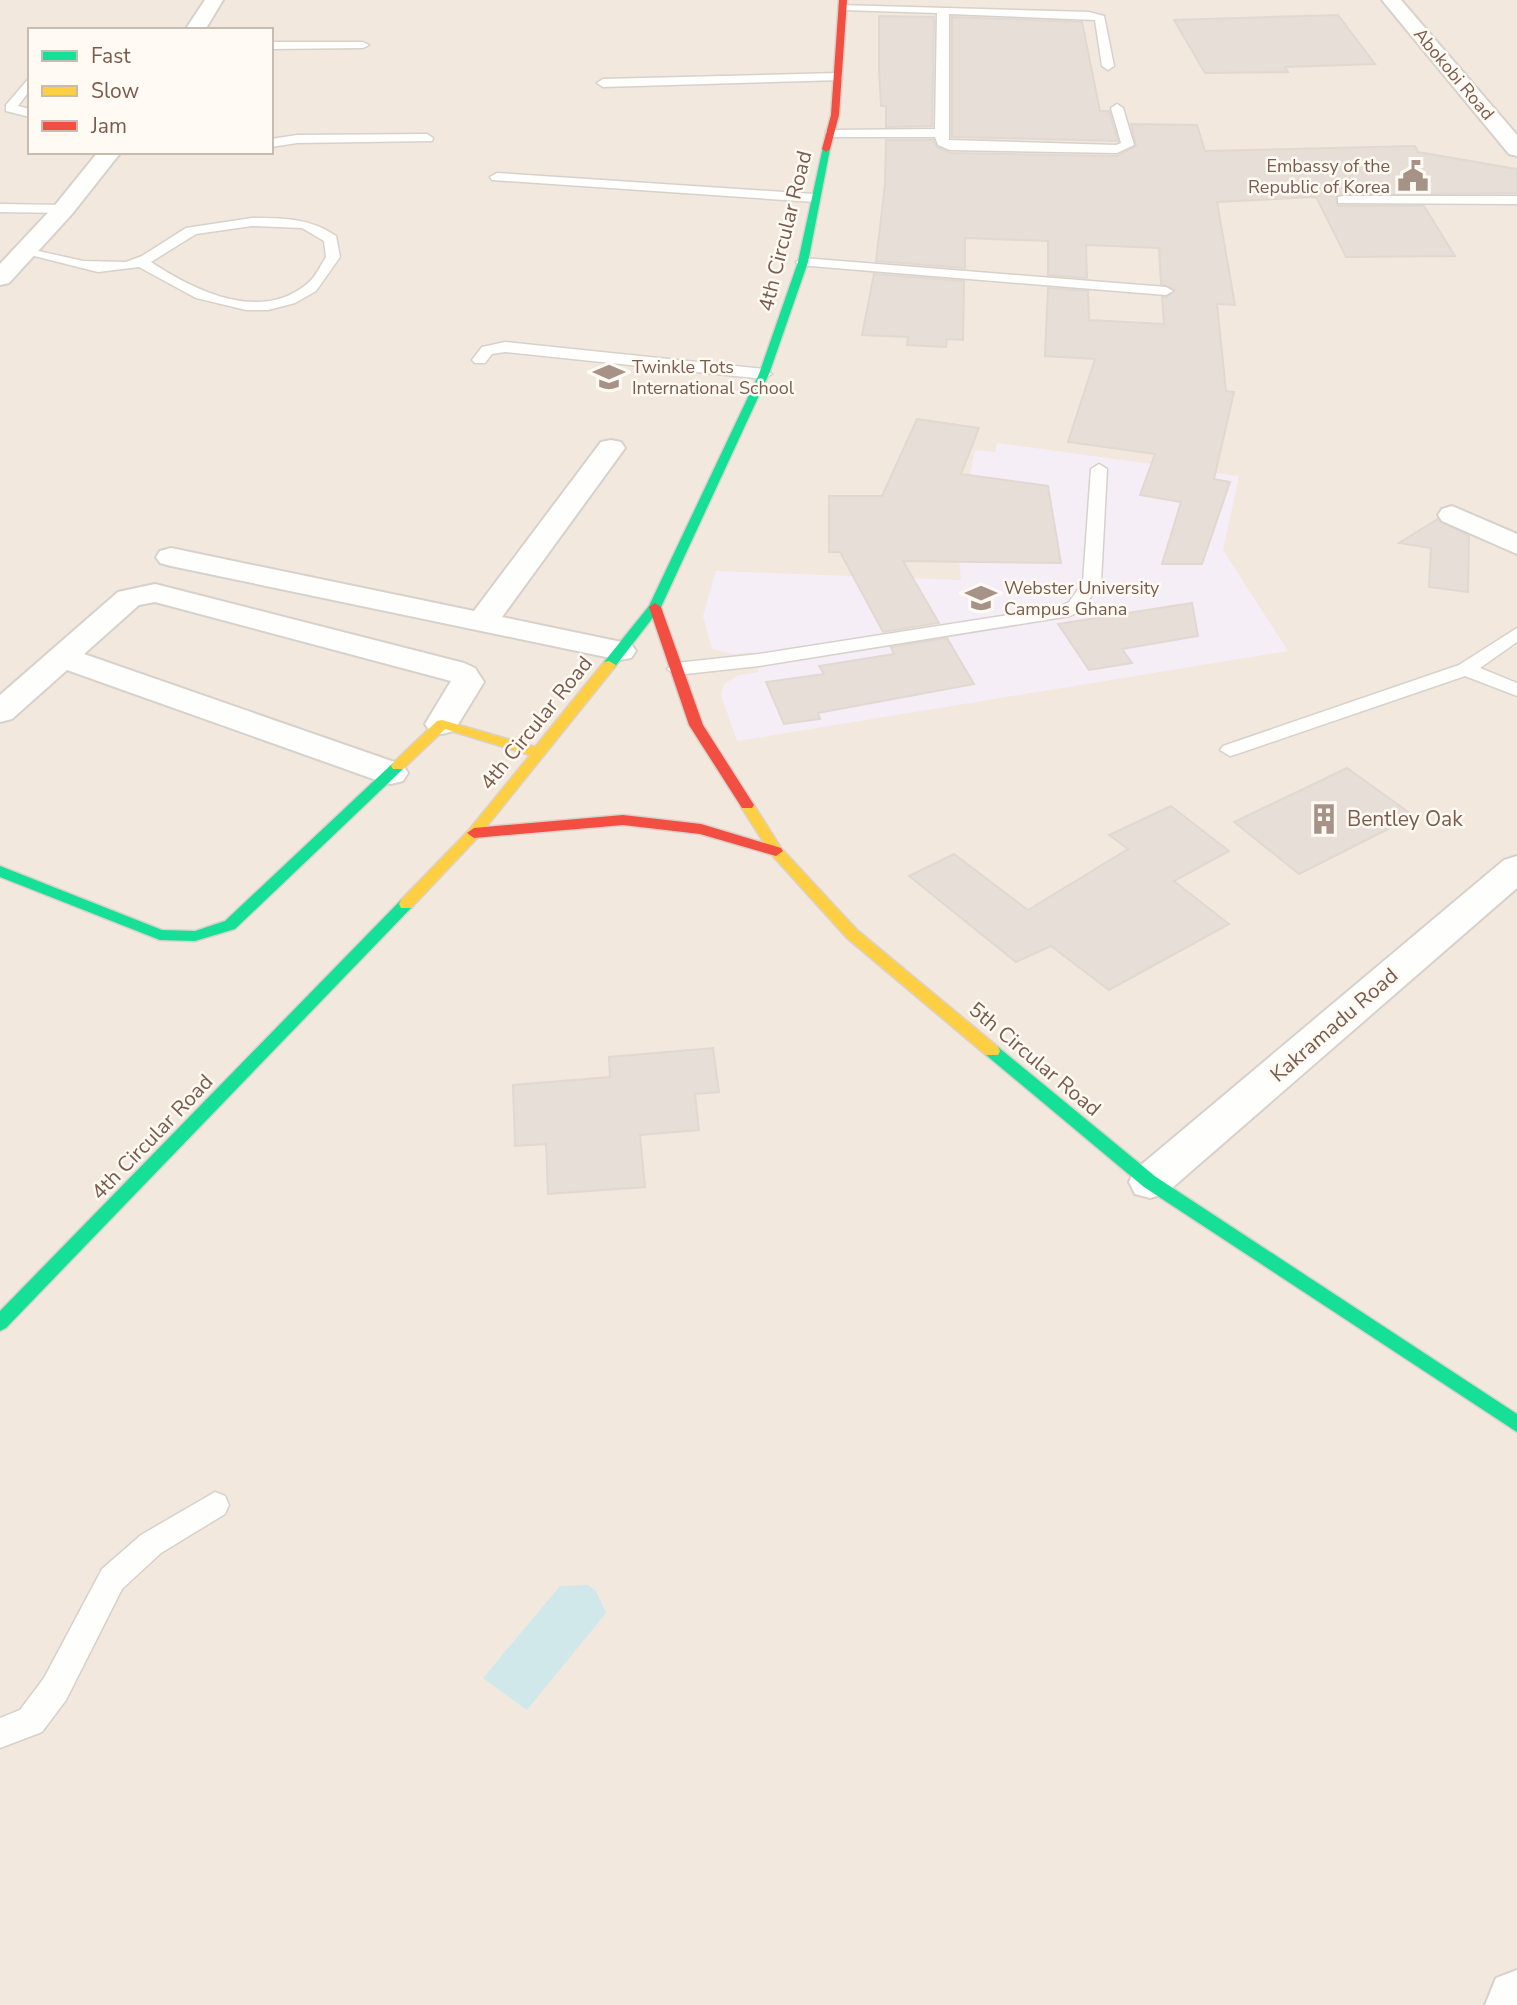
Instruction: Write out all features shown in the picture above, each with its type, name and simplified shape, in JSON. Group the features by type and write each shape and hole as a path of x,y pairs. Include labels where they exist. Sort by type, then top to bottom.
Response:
{"street":[{"path":"196,28 214,0"},
{"name":"Abokobi Road","path":"1391,0 1506,122 1517,149"},
{"name":"4th Circular Road","path":"0,1324 474,833 655,607 764,374 803,262 814,198 830,134 838,77 843,4"},
{"path":"0,278 65,209 108,154"},
{"path":"482,622 611,448"},
{"path":"1452,514 1517,545"},
{"path":"171,557 620,651"},
{"path":"0,712 129,598 155,593 453,670 464,675 468,682 442,724 391,774 230,925 208,936 185,940 160,934 0,871"},
{"name":"5th Circular Road","path":"655,607 696,725 776,851 852,933 1150,1182 1517,1424"},
{"path":"64,658 391,774"},
{"path":"442,724 539,752"},
{"path":"474,833 623,820 701,829 776,851"},
{"name":"Kakramadu Road","path":"1150,1182 1517,868"},
{"path":"1514,2005 1517,1999"}],"lane":[{"path":"843,4 1089,15 1100,18 1108,66"},
{"path":"943,10 943,142 965,148 1117,149 1128,145 1117,107"},
{"path":"273,46 363,45"},
{"path":"603,83 838,77"},
{"path":"28,84 10,108 28,112"},
{"path":"830,134 941,133"},
{"path":"273,143 297,139 427,138"},
{"path":"497,177 814,198"},
{"path":"1343,200 1517,200"},
{"path":"0,208 65,209"},
{"path":"25,252 89,265 114,267 141,262 190,231 228,223 312,227 331,239 333,257 312,287 278,303 238,305 210,299 174,285 141,262"},
{"path":"803,262 1166,291"},
{"path":"480,360 487,350 505,347 764,374"},
{"path":"676,669 759,660 1064,612 1076,606 1091,582 1099,469"},
{"path":"1230,750 1466,669 1517,634"},
{"path":"1466,669 1517,690"},
{"path":"0,1733 31,1721 55,1689 112,1579 151,1544 215,1505"}],"shaded area":[{"path":"0,0 1517,0 1517,2005 0,2005"},
{"name":"Webster University Campus Ghana","path":"997,443 1239,476 1223,550 1288,651 737,741 721,695 724,684 739,675 759,672 751,652 733,654 712,649 703,616 716,571 961,580 953,498 965,498 975,450 995,452"}],"water":[{"path":"588,1585 596,1591 606,1613 527,1710 483,1678 560,1586"}],"building":[{"path":"1338,15 1375,64 1285,67 1288,72 1205,73 1174,20"},
{"path":"879,16 934,17 932,126 886,127 886,106 881,106"},
{"path":"952,17 1082,22 1100,111 1109,111 1118,141 952,137"},
{"path":"1131,124 1197,125 1205,151 1415,146 1418,152 1517,169 1517,193 1336,195 1338,206 1424,206 1455,256 1346,257 1316,197 1217,202 1235,305 1217,304 1226,391 1234,392 1214,479 1230,482 1202,564 1162,564 1181,502 1140,495 1155,454 1068,442 1095,359 1045,356 1048,288 1088,291 1089,320 1164,324 1162,297 1167,297 1175,290 1161,284 1159,248 1086,245 1087,278 1048,275 1048,241 965,238 965,268 876,261 885,185 886,140 933,140 937,147 950,153 1117,156 1136,146"},
{"path":"874,274 964,281 963,340 947,339 946,347 907,345 908,337 862,335"},
{"path":"917,419 979,428 961,474 1048,486 1061,563 903,561 939,623 883,632 840,552 829,552 829,496 882,496"},
{"path":"1438,519 1469,536 1468,592 1429,587 1431,548 1399,543"},
{"path":"1192,603 1198,636 1122,649 1132,663 1089,670 1058,624"},
{"path":"947,638 974,684 818,713 820,719 784,724 766,682 824,674 819,666 894,654 891,647"},
{"name":"Bentley Oak","path":"1347,768 1414,816 1299,874 1234,822"},
{"path":"1171,806 1229,851 1174,881 1229,924 1109,990 1051,946 1016,962 909,876 954,854 1028,910 1128,849 1109,835"},
{"path":"713,1048 719,1092 695,1094 699,1130 640,1135 645,1187 548,1194 546,1144 515,1146 513,1085 610,1077 609,1057"}],"traffic: fast":[{"path":"609,665 655,607 764,374 803,262 826,149"},
{"path":"0,871 160,935 195,936 230,925 398,766"},
{"path":"0,1323 406,904"},
{"path":"992,1051 1150,1182 1517,1424"}],"traffic: slow":[{"path":"406,904 474,833 609,665"},
{"path":"398,766 442,724 539,753"},
{"path":"747,805 776,851 852,934 992,1051"}],"traffic: jam":[{"path":"826,149 835,115 843,0"},
{"path":"655,607 696,725 747,805"},
{"path":"474,833 623,820 701,829 776,851"}],"place":[{"name":"Embassy of the Republic of Korea","path":"1413,176"},
{"name":"Twinkle Tots International School","path":"609,377"},
{"name":"Webster University Campus Ghana","path":"981,598"},
{"name":"Bentley Oak","path":"1324,819"}]}
